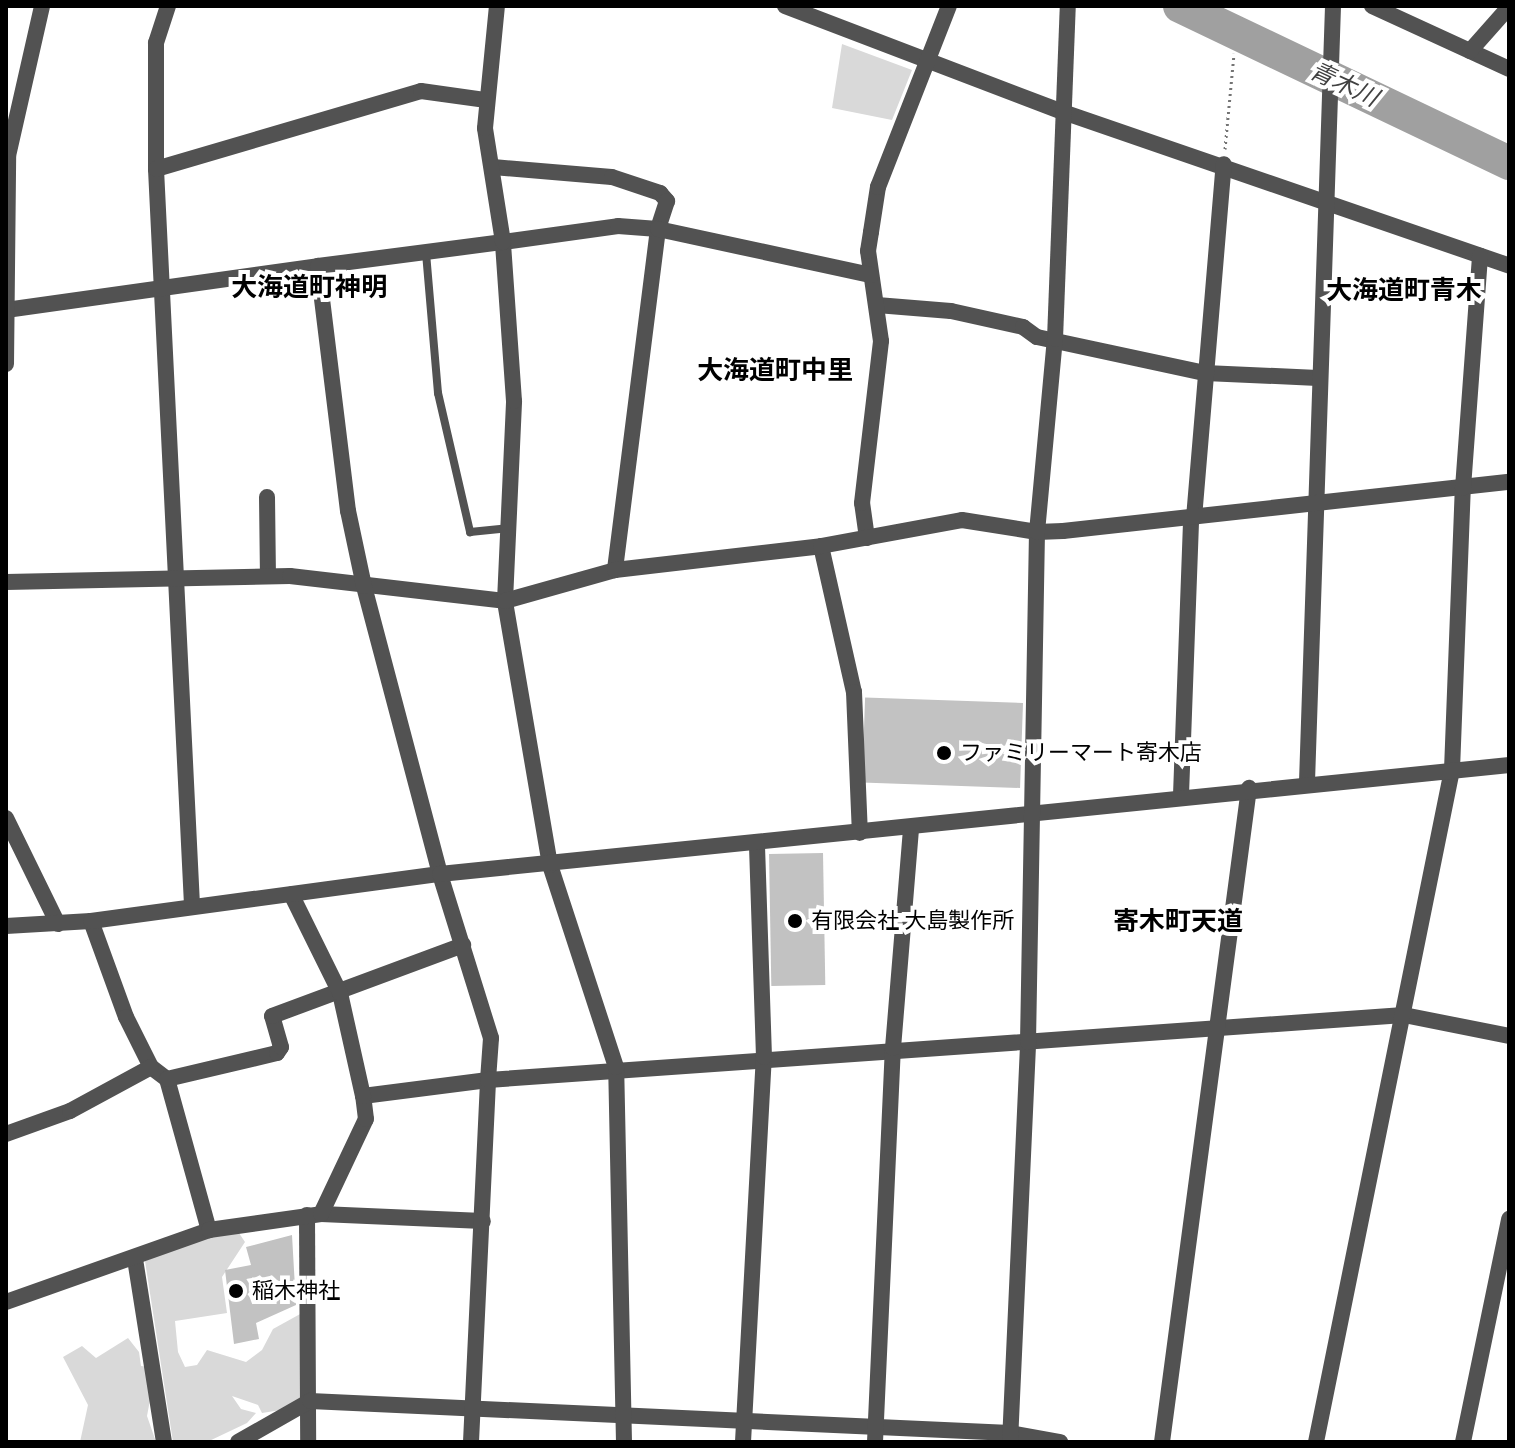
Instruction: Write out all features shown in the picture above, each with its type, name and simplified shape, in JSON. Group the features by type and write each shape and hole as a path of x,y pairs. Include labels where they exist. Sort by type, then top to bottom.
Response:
{"street":[{"path":"6,364 7,156 42,6"},
{"path":"168,6 156,43 156,169 192,904"},
{"path":"497,6 485,128 503,242 514,401 511,528 505,601 550,865 616,1067 624,1442"},
{"path":"867,538 862,503 881,341 868,251 878,187 920,71 929,61 949,6"},
{"path":"1010,1437 1028,1042 1037,532 1055,339 1068,6"},
{"path":"1307,782 1318,378 1333,6"},
{"path":"1372,6 1509,69"},
{"path":"1470,51 1509,7"},
{"path":"795,8 1063,112 1224,164 1327,205 1509,266"},
{"path":"156,169 421,91 486,100"},
{"path":"1181,795 1193,518 1224,164"},
{"path":"493,167 612,177 660,193 667,201 658,229 615,570"},
{"path":"7,310 618,226 658,229 871,275"},
{"path":"1316,1442 1452,770 1463,488 1480,256"},
{"path":"318,266 348,511 364,586 440,874 491,1038 471,1442"},
{"path":"877,305 951,311 1055,339 1205,373 1318,378"},
{"path":"6,582 176,575 268,576 505,601 615,570 821,546 962,520 1037,532 1193,518 1509,482"},
{"path":"267,497 268,576"},
{"path":"821,546 854,692 860,833"},
{"path":"6,926 91,921 192,904 440,874 911,829 1033,811 1307,782 1509,765"},
{"path":"1162,1442 1249,788"},
{"path":"6,818 58,924"},
{"path":"876,1434 893,1048 911,829"},
{"path":"743,1442 747,1421 764,1057 757,842"},
{"path":"291,894 340,993 366,1119 314,1214 308,1442"},
{"path":"91,921 126,1017 151,1067 167,1079 209,1230"},
{"path":"167,1079 277,1053 281,1047 272,1016 463,945"},
{"path":"363,1096 616,1067 1404,1015 1509,1036"},
{"path":"6,1134 70,1111 151,1067"},
{"path":"6,1302 135,1259 209,1230 314,1214 483,1221"},
{"path":"1463,1442 1509,1219"},
{"path":"135,1259 164,1442"},
{"path":"238,1442 310,1401 747,1421 876,1434 1010,1437 1060,1442"}],"lane":[{"path":"426,253 438,393 470,532 511,528"}],"path":[{"path":"1224,164 1234,53"}],"shaded area":[{"path":"842,44 912,70 892,120 832,108"},
{"path":"216,1232 239,1233 245,1242 222,1277 227,1313 175,1321 178,1352 185,1367 197,1365 207,1350 246,1362 262,1350 273,1329 302,1313 306,1396 281,1410 262,1413 258,1405 232,1396 241,1409 256,1413 247,1423 207,1442 173,1442 145,1261"},
{"path":"128,1338 139,1352 141,1366 156,1368 147,1416 156,1442 80,1442 88,1405 63,1357 82,1346 96,1358"}],"building":[{"name":"ファミリーマート寄木店","path":"865,697 1023,703 1020,788 862,782"},
{"name":"有限会社 大島製作所","path":"823,853 825,985 771,986 769,854"},
{"path":"292,1235 296,1305 256,1323 259,1339 234,1344 225,1270 251,1265 246,1247"}],"waterway":[{"name":"青木川","path":"1180,6 1509,163"}],"place":[{"name":"ファミリーマート寄木店","path":"944,753"},
{"name":"有限会社 大島製作所","path":"795,921"},
{"name":"稲木神社","path":"236,1291"}],"district":[{"name":"大海道町神明","path":"309,287"},
{"name":"大海道町青木","path":"1404,290"},
{"name":"大海道町中里","path":"775,370"},
{"name":"寄木町天道","path":"1178,921"}]}
